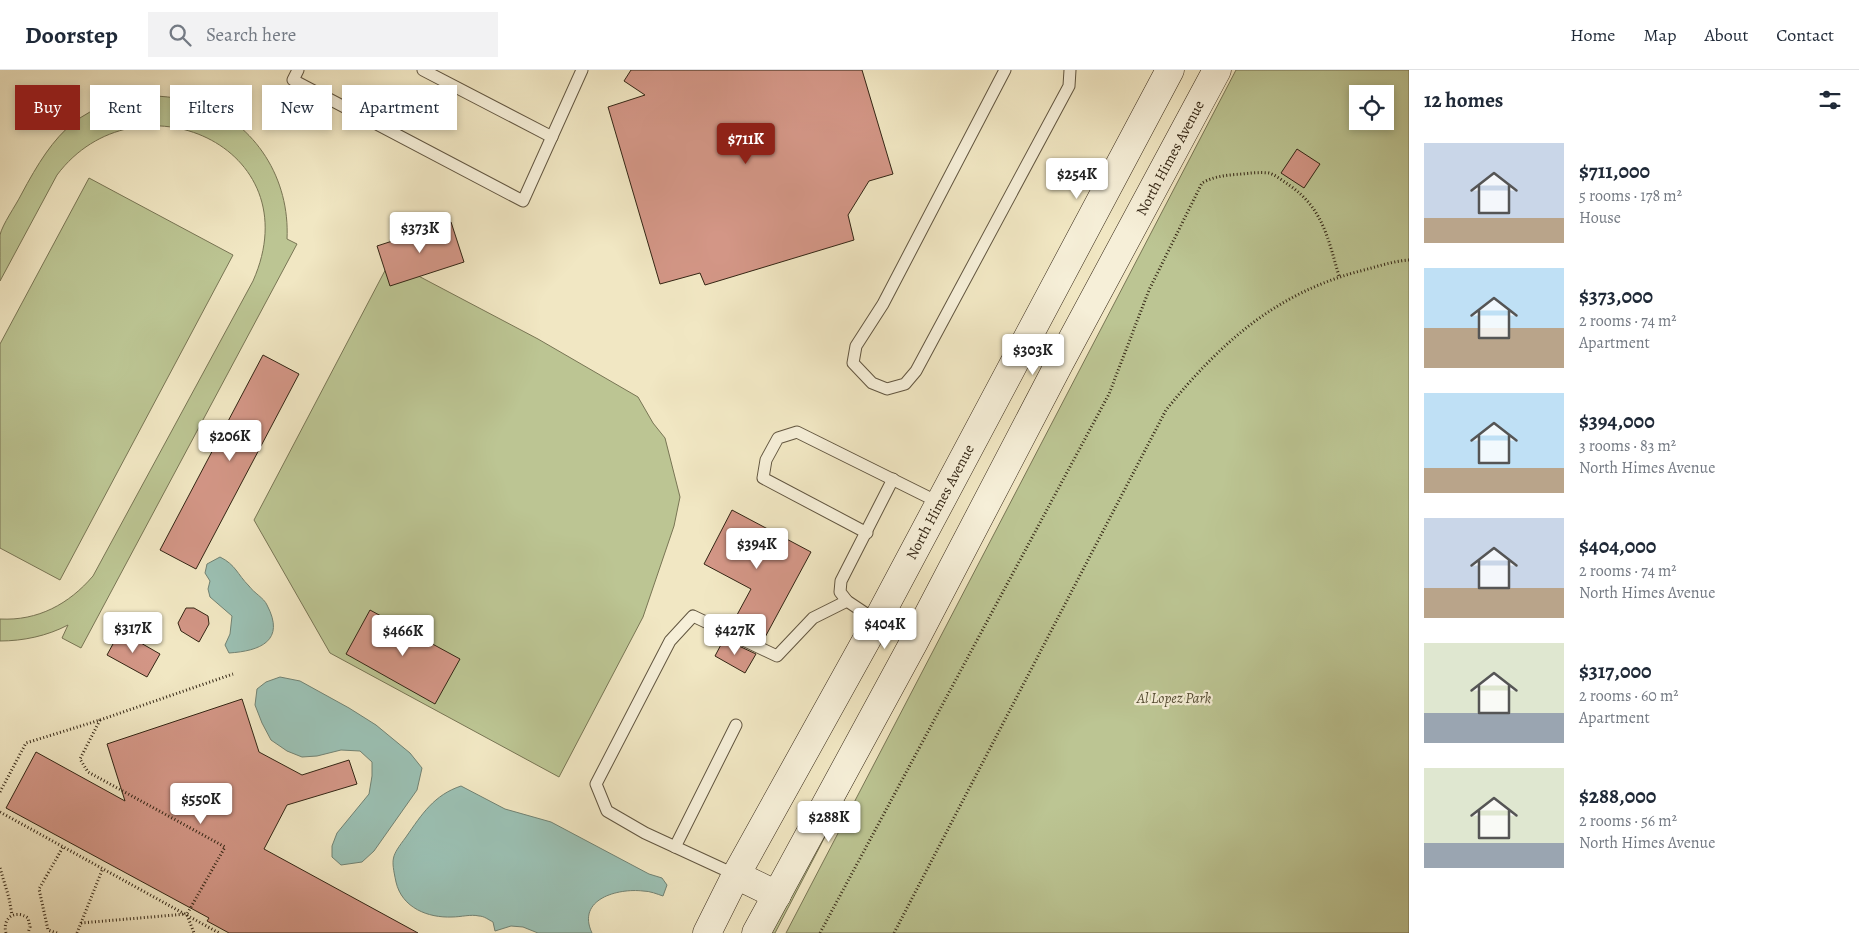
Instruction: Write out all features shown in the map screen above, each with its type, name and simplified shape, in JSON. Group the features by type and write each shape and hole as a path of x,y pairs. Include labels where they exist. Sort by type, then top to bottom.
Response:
{"street":[{"name":"North Himes Avenue","path":"707,933 736,875 877,621 1170,70"},
{"name":"North Himes Avenue","path":"756,933 914,642 1059,364 1217,70"},
{"path":"1022,349 1059,364"},
{"path":"877,621 914,642"},
{"path":"736,875 777,895"}],"lane":[{"path":"298,70 293,80 523,201 582,70"},
{"path":"423,70 552,137"},
{"path":"1005,70 883,304 856,346 853,363 872,383 887,389 905,384 916,371 1069,86 1070,70"},
{"path":"867,533 763,478 766,460 778,438 797,432 940,502"},
{"path":"877,621 847,602 840,592 842,582 892,479"},
{"path":"736,875 645,833 607,811 596,784 670,641 693,616 777,656 813,618 847,602"},
{"path":"675,847 736,725"}],"path":[{"path":"820,933 1108,394 1149,290 1202,183 1211,177 1243,174 1263,173 1277,177 1303,195 1315,210 1326,233 1340,276"},
{"path":"894,933 1166,410 1224,345 1270,310 1311,288 1340,276 1409,260"},
{"path":"0,792 26,743 100,720 233,674"},
{"path":"100,720 80,759 88,772 225,847 187,914 194,933"},
{"path":"0,812 219,933"},
{"path":"57,933 47,932 38,889 63,847"},
{"path":"0,868 12,915"},
{"path":"77,933 103,868"},
{"path":"6,933 5,924 12,915 21,914 28,918 30,927 28,933"},
{"path":"81,923 187,914"}],"green space":[{"name":"Al Lopez Park","path":"1236,70 1409,70 1409,933 786,933"},
{"path":"160,96 170,97 170,127 160,127"},
{"path":"90,112 90,130 124,130 91,144 57,175 0,281 1,231 46,153 66,130 80,130 80,118"},
{"path":"180,130 243,130 253,139 266,156 276,175 283,195 287,239 297,244 81,648 62,638 68,625 35,637 0,641 0,619 27,617 52,609 74,595 93,576 253,281 265,233 259,193 238,160 207,138"},
{"path":"89,178 233,255 60,580 0,548 0,344"},
{"path":"390,261 538,339 638,397 653,423 665,438 680,497 674,526 643,617 559,777 330,653 254,520"},
{"path":"897,698 775,933 770,933"}],"water":[{"path":"220,557 233,567 253,591 264,600 272,617 272,635 267,642 251,650 229,653 225,645 230,634 232,616 210,597 208,589 210,581 205,573 207,564"},
{"path":"280,677 300,681 376,725 410,753 422,768 417,790 374,851 362,862 341,865 332,857 332,846 337,833 369,794 372,762 360,751 341,750 317,756 302,757 287,751 271,740 255,705 257,689 266,682"},
{"path":"461,786 505,809 551,822 649,874 662,878 667,885 663,896 648,891 633,891 612,894 602,898 590,912 589,921 592,933 538,933 523,927 511,926 495,931 493,922 483,917 473,915 443,917 417,910 404,899 399,891 393,868 395,854 429,806 443,795"}],"building":[{"path":"631,70 862,70 893,174 869,181 848,215 854,240 705,285 700,273 660,284 608,107 645,95 624,81"},
{"path":"1297,149 1320,164 1304,188 1281,173"},
{"path":"451,222 464,262 390,286 377,246"},
{"path":"263,355 299,374 196,569 160,550"},
{"path":"732,510 811,552 763,641 731,626 751,589 704,564"},
{"path":"186,608 194,608 208,616 209,624 199,642 181,631 178,623"},
{"path":"370,610 460,659 435,704 346,654"},
{"path":"120,631 160,654 147,677 107,655"},
{"path":"724,639 756,654 745,673 715,656"},
{"path":"242,699 259,752 302,775 349,760 357,784 287,805 264,849 418,933 229,933 207,921 209,918 6,808 36,752 125,801 107,744"}]}
